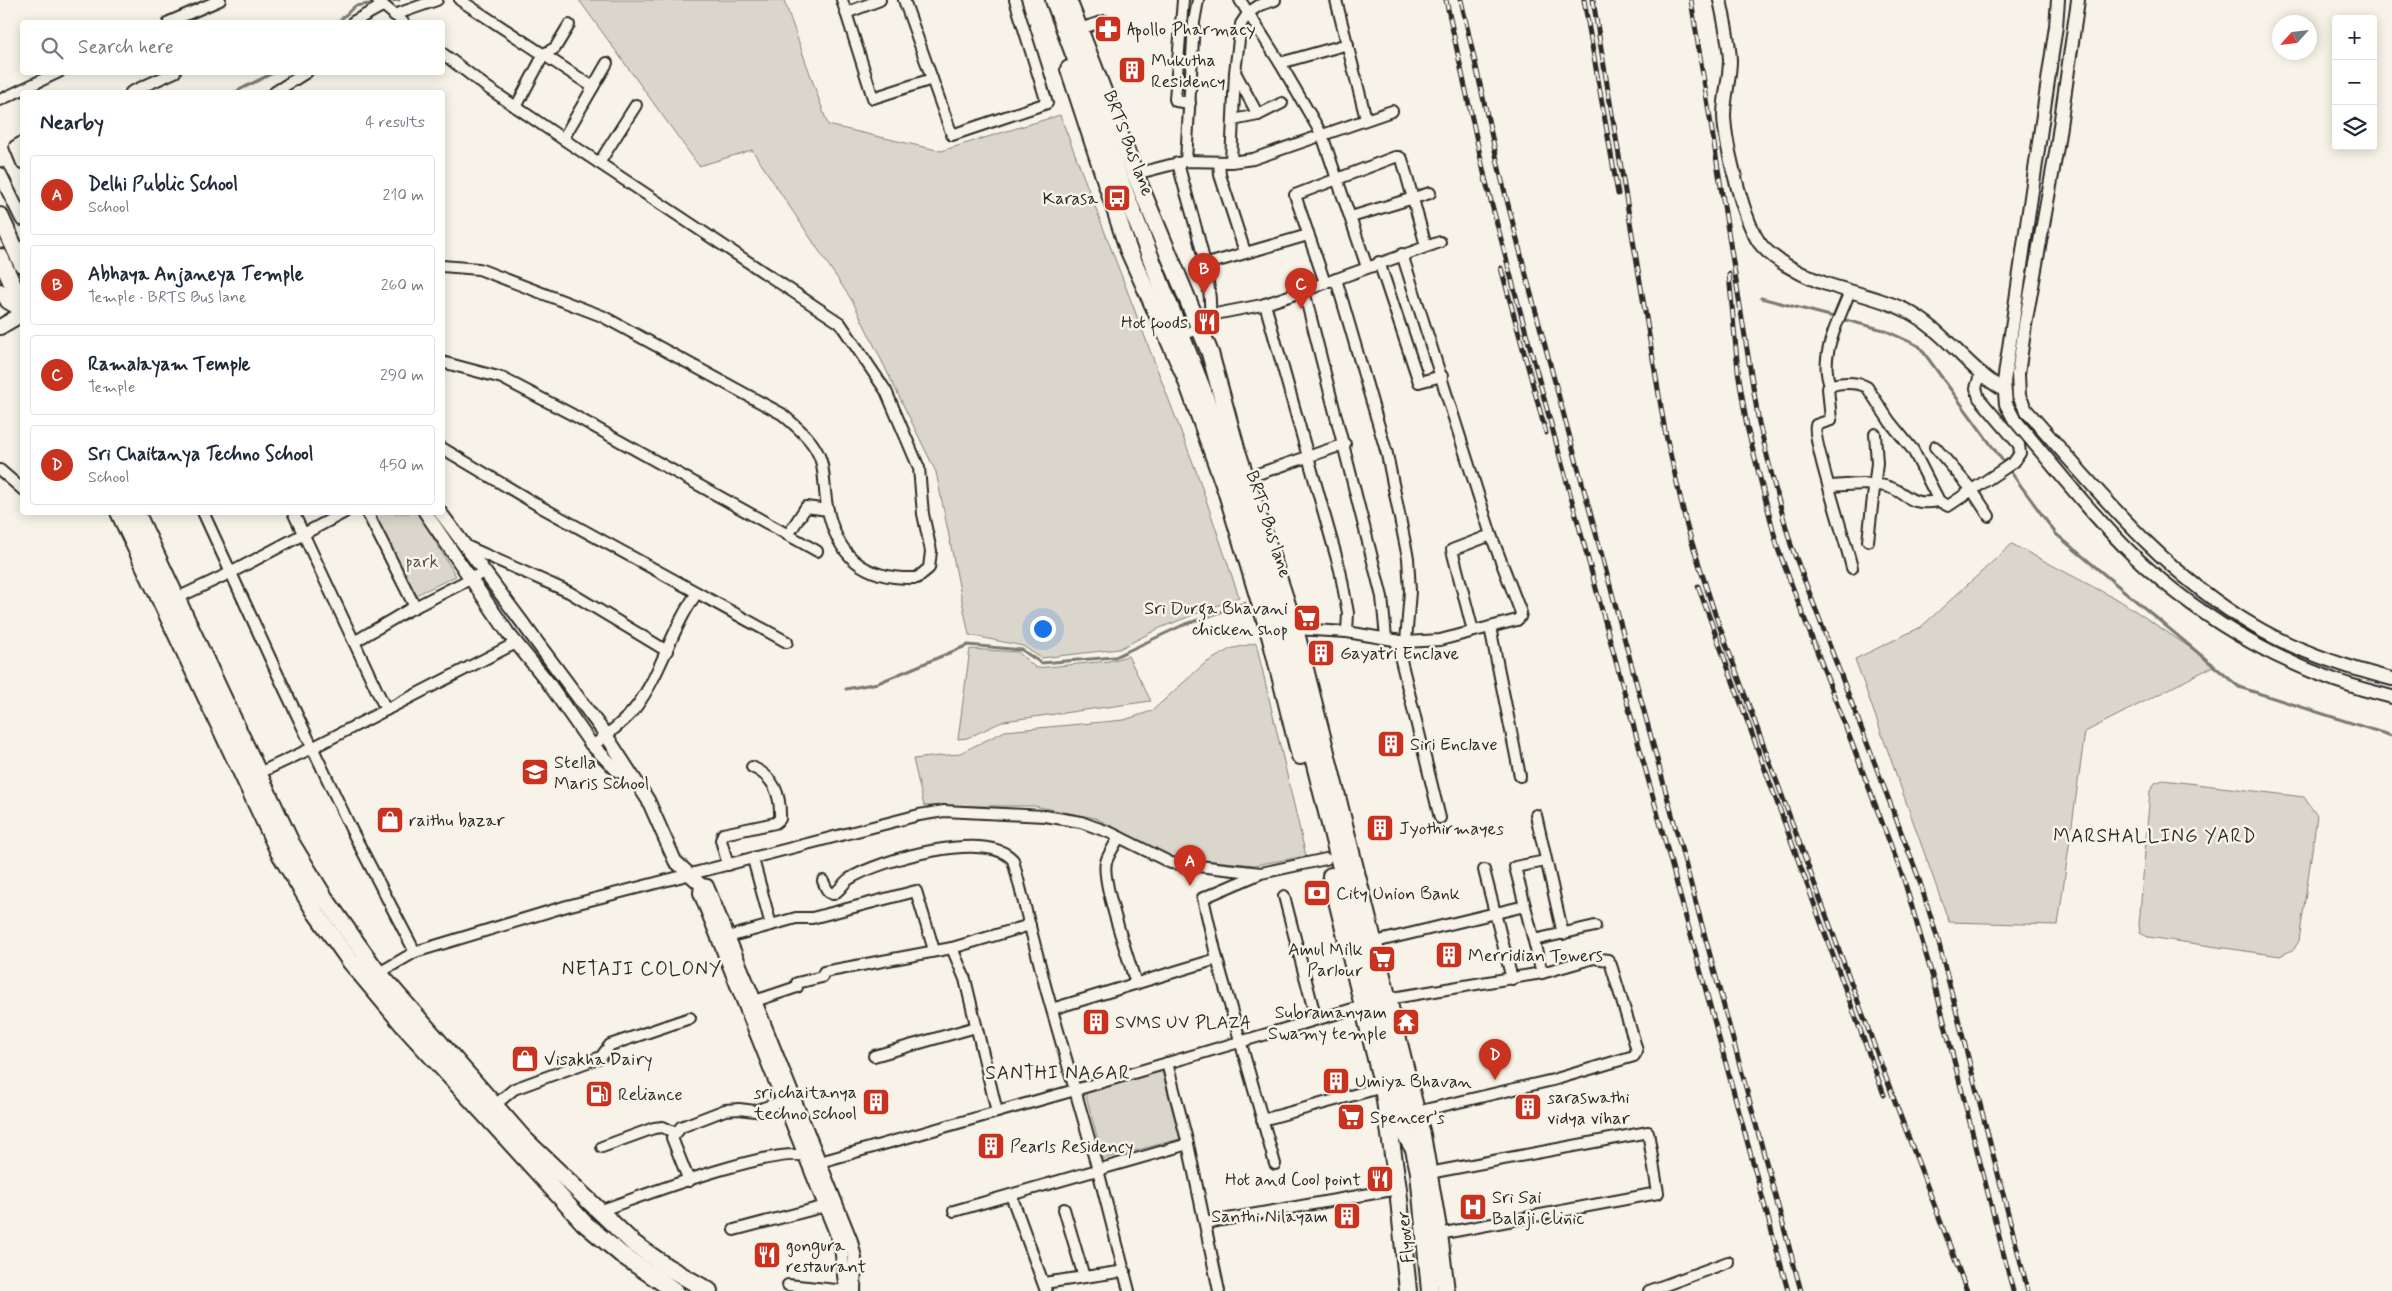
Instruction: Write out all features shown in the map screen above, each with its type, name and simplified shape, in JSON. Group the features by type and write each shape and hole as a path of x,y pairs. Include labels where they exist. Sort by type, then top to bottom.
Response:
{"main road":[{"path":"1044,0 1128,249 1176,338 1226,490 1271,639 1383,1087 1413,1177 1439,1234 1446,1291"},
{"name":"BRTS Bus lane","path":"1054,0 1176,338 1251,530 1281,630 1385,1042 1408,1144"},
{"path":"1068,0 1135,174 1205,321 1236,448 1295,629 1375,942 1387,999 1416,1112 1408,1291"},
{"path":"0,216 20,260"},
{"path":"0,258 20,300"},
{"path":"0,327 20,313"},
{"path":"120,515 279,852 316,913 350,961 406,1028 584,1223 622,1255 675,1291"},
{"path":"137,515 291,844 324,897 379,973 524,1139 599,1212 633,1243 667,1267 709,1291"},
{"name":"Flyover","path":"1408,1144 1430,1291"},
{"name":"Flyover","path":"1413,1177 1419,1291"}],"street":[{"path":"178,20 220,0"},
{"path":"394,15 437,0"},
{"path":"460,0 593,87"},
{"path":"842,0 873,98 932,79"},
{"path":"846,13 880,0"},
{"path":"904,0 952,135 1047,103 1015,0"},
{"path":"1183,0 1175,99 1184,102"},
{"path":"1198,0 1177,163 1204,265 1211,301 1205,321"},
{"path":"1240,0 1322,135 1367,267"},
{"path":"1231,162 1235,72 1241,24 1249,12 1259,3 1275,0"},
{"path":"1336,0 1366,119"},
{"path":"1720,0 1730,60 1724,116 1728,144 1751,228 1761,245 1772,256 1796,271 1904,310 1930,325 1980,375 2004,390"},
{"path":"2058,0 2004,390 2006,404 2014,419 2079,498 2132,554 2161,581 2216,622 2284,661 2305,670 2392,697"},
{"path":"2078,0 2058,146 2025,325 2018,374 2019,396 2026,410 2124,520 2149,545 2200,589 2254,627 2290,645 2363,672 2392,679"},
{"path":"356,20 380,4 400,20"},
{"path":"1079,29 1105,21"},
{"path":"516,107 544,54 555,48 569,26"},
{"path":"1280,63 1348,44"},
{"path":"445,55 563,139 752,262 840,323 886,391 919,468 923,514 931,551 929,568 917,578 882,577 865,569 842,550 832,528 821,460 806,436 782,414 602,316 479,269 445,266"},
{"path":"563,139 607,62"},
{"path":"1235,72 1258,115"},
{"path":"21,90 54,75"},
{"path":"135,90 168,75"},
{"path":"278,90 302,75"},
{"path":"0,100 20,91"},
{"path":"1233,120 1258,115 1282,103"},
{"path":"599,163 636,105"},
{"path":"1135,174 1177,163 1231,162 1253,159 1392,111"},
{"path":"20,143 15,146 20,158"},
{"path":"1325,283 1295,195 1336,179 1399,157 1426,246"},
{"path":"1219,162 1220,175 1245,252"},
{"path":"0,174 20,215"},
{"path":"1351,217 1430,193"},
{"path":"1204,265 1308,235"},
{"path":"1176,338 1205,321 1304,291 1379,262 1440,242"},
{"path":"1295,629 1347,632 1396,640 1440,640 1517,620 1520,617 1521,613 1491,535 1402,254"},
{"path":"1379,262 1420,382 1442,376"},
{"path":"1336,279 1387,454 1408,558 1410,591 1396,640"},
{"path":"0,290 7,302 20,311"},
{"path":"1304,291 1345,444 1382,597 1396,640 1440,818"},
{"path":"1850,291 1828,358 1827,379 1830,385 1828,390 1831,420 1818,424 1814,430 1852,568"},
{"path":"1265,304 1340,570 1348,613 1347,632"},
{"path":"445,363 502,378 573,415 817,551"},
{"path":"1830,486 1874,484 1888,486 1915,502 1939,501 1948,506 2014,462 2020,453 2019,446 1979,398 1976,388 1980,375"},
{"path":"1830,385 1855,384 1867,387 1890,422 1914,450 1939,501"},
{"path":"1868,541 1877,463 1875,434"},
{"path":"1246,478 1345,444"},
{"path":"1935,447 1972,490 1989,516"},
{"path":"445,450 541,507 787,642"},
{"path":"0,470 20,487"},
{"path":"788,535 806,507 828,510"},
{"path":"204,515 312,748 385,897 416,952"},
{"path":"294,515 386,710"},
{"path":"175,599 232,572 340,515"},
{"path":"369,515 415,607"},
{"path":"426,515 516,643 547,681 593,746 617,770 632,776"},
{"path":"442,515 606,735 648,800 675,861 701,885 706,886 755,1001 851,1241 855,1258 854,1291"},
{"path":"1473,631 1452,550 1491,535"},
{"path":"466,546 569,592 667,651"},
{"path":"354,642 415,607 484,572"},
{"path":"593,746 635,708 667,651 682,614 697,593"},
{"path":"1490,627 1520,776"},
{"path":"259,773 312,748 516,643"},
{"path":"728,865 721,840 723,834 775,823 780,819 773,782 762,772 752,767"},
{"path":"379,973 416,952 567,906 919,815 944,811 1045,816 1081,822 1119,837 1171,863 1261,873"},
{"path":"1536,815 1563,934"},
{"path":"1119,837 1106,862 1107,878 1113,908 1136,984"},
{"path":"823,881 828,892 833,894 848,880 895,860 942,848 978,847 1000,850 1009,856 1014,864 1052,1009 1098,1170 1129,1291"},
{"path":"753,859 771,925"},
{"path":"1275,1164 1239,1042 1203,898 1261,873 1326,859"},
{"path":"1542,973 1515,867 1546,860"},
{"path":"1484,870 1512,979"},
{"path":"701,885 700,894 840,1243 846,1291 788,1285"},
{"path":"728,938 796,918 824,915 916,891 934,950"},
{"path":"1284,896 1316,1019"},
{"path":"1375,942 1525,906"},
{"path":"755,1001 797,987 797,983 822,977 824,972 952,948 1030,925"},
{"path":"1534,940 1596,926"},
{"path":"952,948 965,979 997,1112"},
{"path":"1387,999 1512,979 1542,973 1594,958 1608,960 1634,1040 1636,1056 1553,1080 1416,1112"},
{"path":"1052,1009 1217,959"},
{"path":"599,1212 689,1181 776,1157 805,1156 820,1162 1363,1006"},
{"path":"495,1105 514,1089 601,1057 610,1045 690,1018"},
{"path":"874,1056 976,1027"},
{"path":"1167,1063 1188,1144 1219,1291"},
{"path":"1262,1120 1383,1087"},
{"path":"689,1181 672,1138 681,1127 725,1110 739,1109 755,1112 783,1101"},
{"path":"602,1148 654,1128 663,1127 675,1133"},
{"path":"1204,1223 1413,1177 1648,1132 1658,1193 1439,1234"},
{"path":"954,1210 1188,1144"},
{"path":"1011,1195 1045,1287 1084,1277 1125,1271"},
{"path":"734,1230 826,1206"},
{"path":"1064,1209 1084,1277"},
{"path":"1654,1290 1676,1279 1728,1262"}],"green space":[{"path":"579,0 784,0 828,125 941,151 1060,115 1198,476 1239,597 1160,628 1119,649 1041,658 1023,646 969,635 936,472 853,302 752,150 699,166"},
{"name":"park","path":"375,515 419,515 456,576 416,595"},
{"path":"2012,544 2122,602 2216,665 2085,732 2058,925 1949,922 1855,659 1921,627"},
{"path":"1256,643 1306,856 1255,865 1172,857 1095,818 1034,806 924,806 913,759 958,754 1005,731 1124,720 1152,711 1204,664 1230,649"},
{"path":"970,649 1018,652 1036,668 1109,661 1128,656 1151,701 1004,721 967,738 958,739"},
{"path":"2163,780 2304,797 2317,816 2299,941 2294,949 2280,956 2148,937 2140,933 2139,925 2150,791 2155,783"},
{"path":"1162,1071 1180,1139 1103,1159 1085,1092"}],"waterway":[{"path":"384,2 399,0"},
{"path":"340,20 355,6 376,3"},
{"path":"239,90 269,75"},
{"path":"1761,298 1884,330 1919,346 2056,534 2239,687 2392,736"},
{"path":"846,689 878,683 968,645 1022,650 1041,663 1115,657 1181,626 1245,603"}],"railway":[{"path":"1446,0 1486,182 1515,292 1788,1291"},
{"path":"1461,0 1501,177 1530,290 1801,1291"},
{"path":"1584,0 1618,194"},
{"path":"1593,0 1665,431 1687,527 1715,614 1967,1291"},
{"path":"1691,0 1759,423 1774,484 1791,545 1918,876 1938,940 2028,1291"},
{"path":"1501,268 1546,433"},
{"path":"1729,274 1738,371 1747,427 1778,549 1904,880 1934,982 2013,1291"},
{"path":"1698,586 1884,1095"}],"place":[{"name":"Apollo Pharmacy","path":"1108,29"},
{"name":"Mukutha Residency","path":"1132,70"},
{"name":"Karasa","path":"1117,198"},
{"name":"Abhaya Anjaneya Temple","path":"1204,294"},
{"name":"Ramalayam Temple","path":"1301,309"},
{"name":"Hot foods","path":"1207,322"},
{"name":"Sri Durga Bhavani chicken shop","path":"1307,618"},
{"name":"Gayatri Enclave","path":"1321,653"},
{"name":"Siri Enclave","path":"1391,744"},
{"name":"Stella Maris School","path":"535,772"},
{"name":"raithu bazar","path":"390,820"},
{"name":"Jyothirmayes","path":"1380,828"},
{"name":"Delhi Public School","path":"1190,886"},
{"name":"City Union Bank","path":"1317,893"},
{"name":"Merridian Towers","path":"1449,955"},
{"name":"Amul Milk Parlour","path":"1382,959"},
{"name":"SVMS UV PLAZA","path":"1096,1022"},
{"name":"Subramanyam Swamy temple","path":"1406,1022"},
{"name":"Visakha Dairy","path":"525,1059"},
{"name":"Sri Chaitanya Techno School","path":"1495,1080"},
{"name":"Umiya Bhavan","path":"1336,1081"},
{"name":"Reliance","path":"599,1094"},
{"name":"sri chaitanya techno school","path":"876,1102"},
{"name":"saraswathi vidya vihar","path":"1528,1107"},
{"name":"Spencer’s","path":"1351,1117"},
{"name":"Pearls Residency","path":"991,1146"},
{"name":"Hot and Cool point","path":"1380,1179"},
{"name":"Sri Sai Balaji Clinic","path":"1473,1207"},
{"name":"Santhi Nilayam","path":"1347,1216"},
{"name":"gongura restaurant","path":"767,1255"}],"district":[{"name":"MARSHALLING YARD","path":"2155,835"},
{"name":"NETAJI COLONY","path":"642,968"},
{"name":"SANTHI NAGAR","path":"1058,1072"}]}
